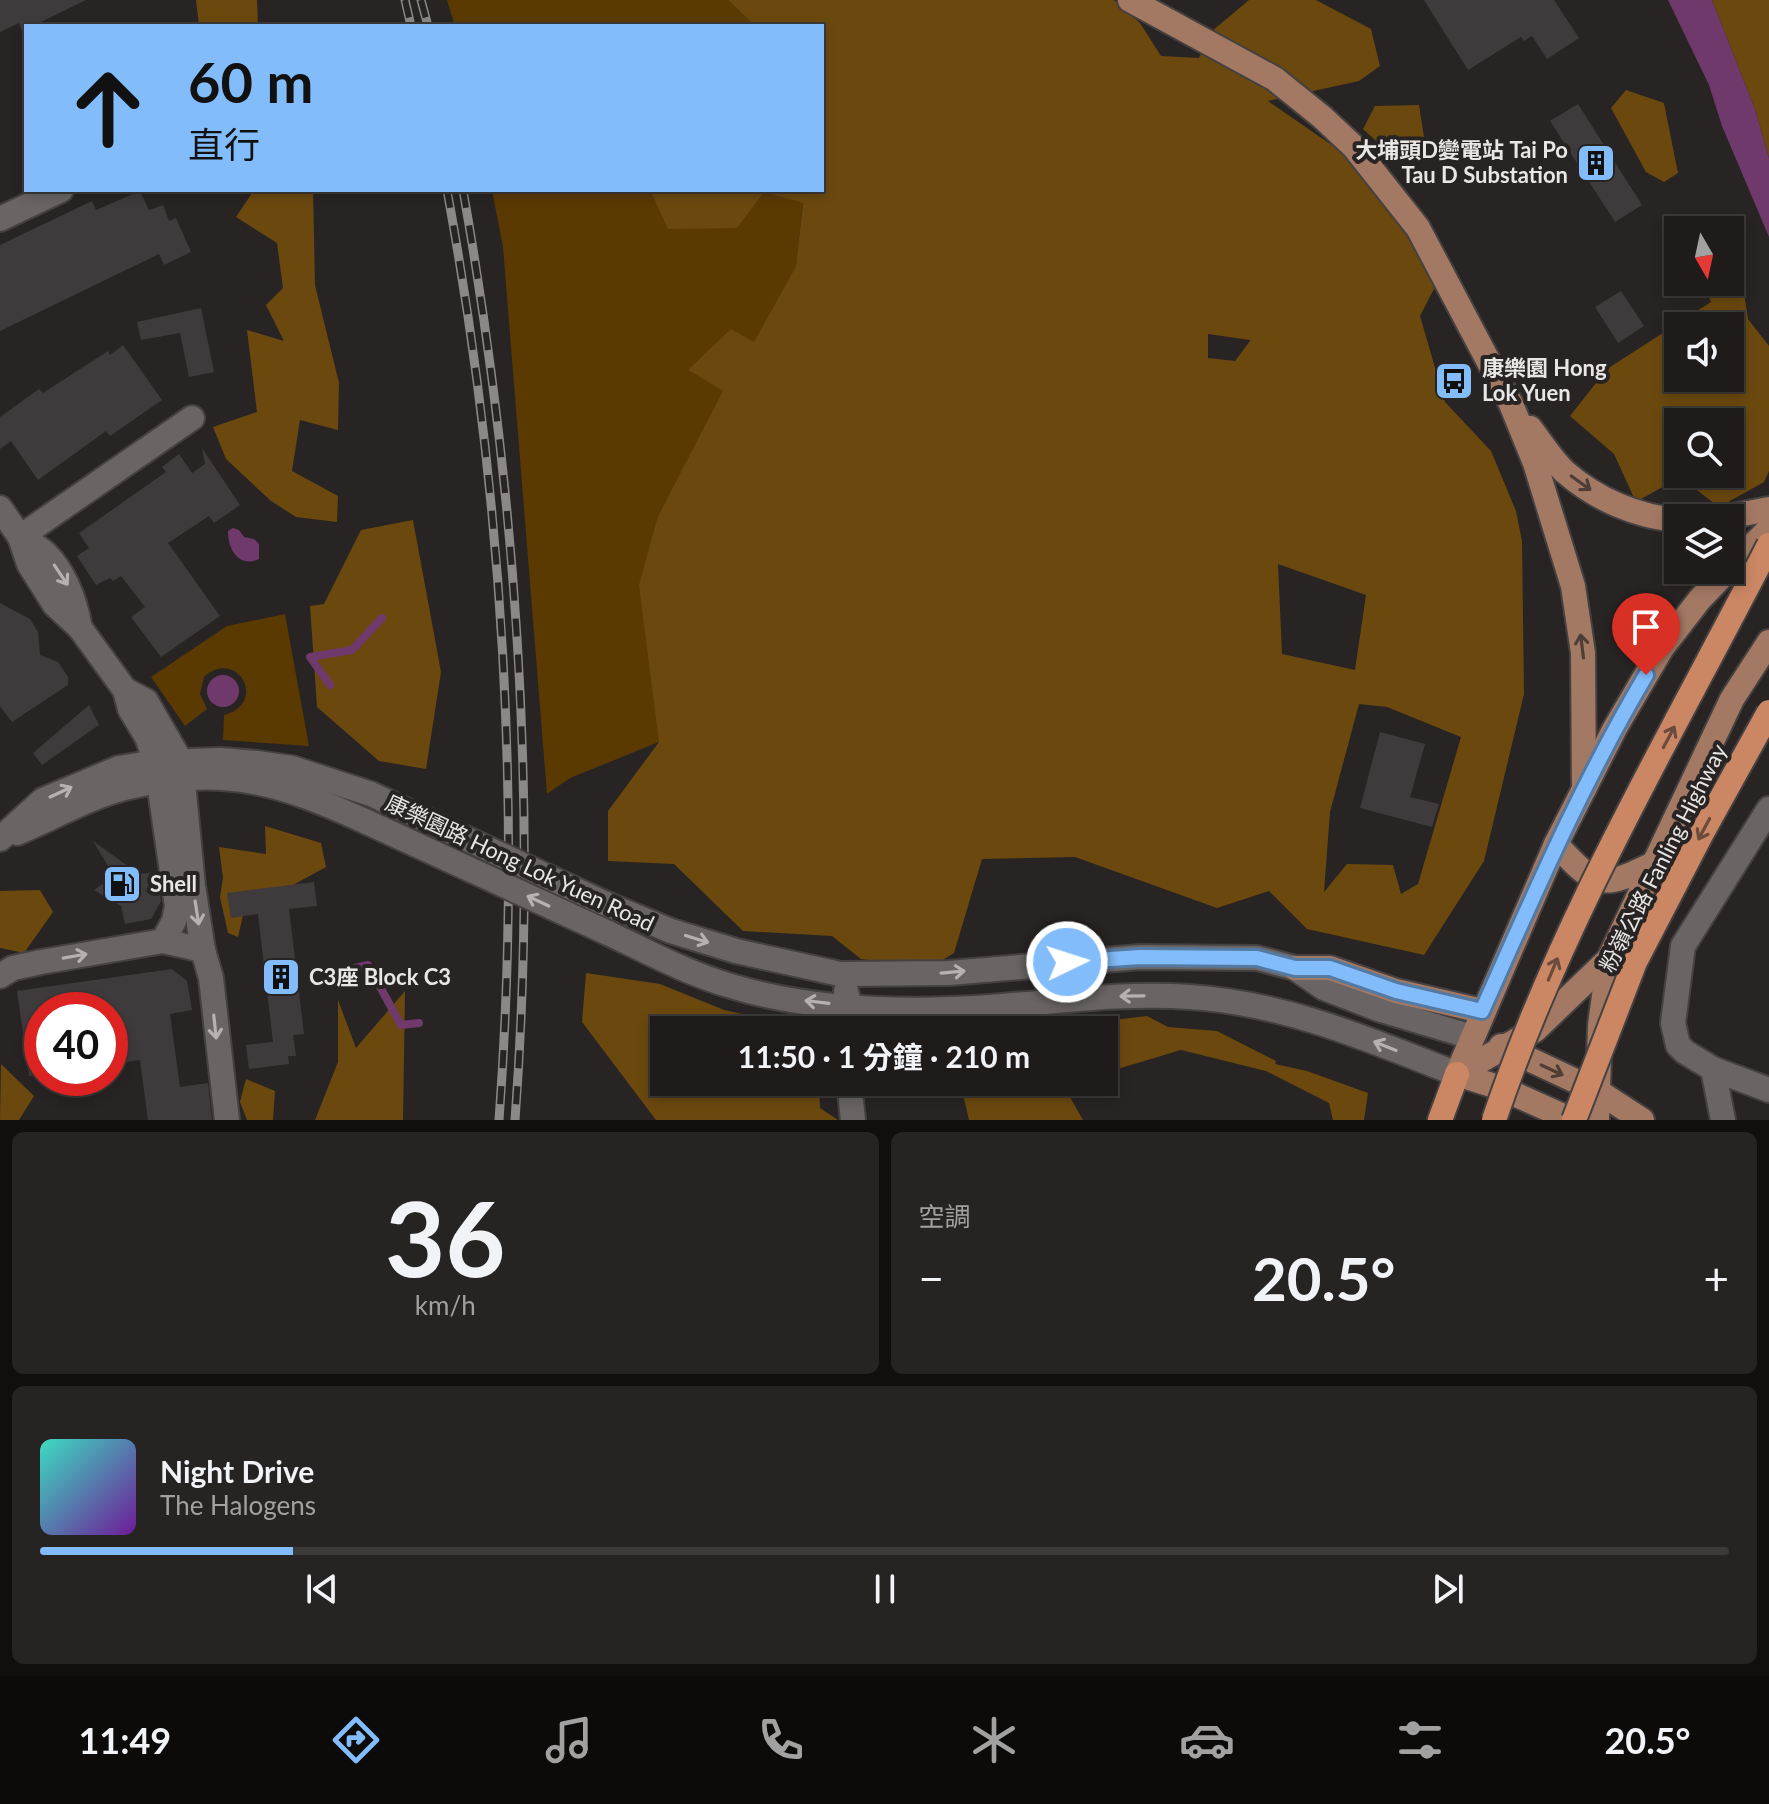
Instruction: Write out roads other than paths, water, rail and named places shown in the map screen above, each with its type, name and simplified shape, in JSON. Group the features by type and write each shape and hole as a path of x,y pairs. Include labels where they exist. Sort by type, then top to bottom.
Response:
{"highway":[{"path":"1494,1120 1511,1070 1567,936 1769,545"},
{"name":"粉嶺公路 Fanling Highway","path":"1573,1120 1635,962 1769,712"},
{"path":"1440,1120 1457,1074"}],"main road":[{"path":"1130,0 1275,79 1354,147 1418,228 1511,404 1535,463 1573,586 1583,653 1584,789"},
{"path":"1511,404 1564,470 1589,490 1622,507 1664,519"},
{"path":"1744,514 1769,509"},
{"path":"1744,554 1769,529"},
{"path":"1457,1074 1556,844 1615,728 1662,648 1714,584"},
{"path":"1597,1120 1600,1025 1609,959 1732,699 1769,642"},
{"path":"1556,844 1572,862 1595,879 1617,881 1655,863"},
{"path":"1457,1074 1535,1030 1609,959"},
{"path":"1295,968 1330,968 1396,991 1482,1011"},
{"name":"康樂園路 Hong Lok Yuen Road","path":"1472,1037 1505,1048 1599,1092 1642,1120"},
{"name":"康樂園路 Hong Lok Yuen Road","path":"1457,1074 1501,1088 1573,1120"}],"street":[{"path":"0,219 57,192"},
{"path":"20,537 192,418"},
{"path":"0,508 20,537 46,554 65,581 73,595 80,628 125,690 130,709 170,771 203,950 211,978 227,1120"},
{"name":"康樂園路 Hong Lok Yuen Road","path":"170,771 221,760 292,768 371,794 671,931 736,951 840,974 949,973 1140,957 1257,958 1295,968 1324,988 1378,1009 1472,1037"},
{"path":"0,840 43,800 119,768 170,771"},
{"path":"163,941 174,921 177,906 170,771"},
{"name":"康樂園路 Hong Lok Yuen Road","path":"170,771 268,783 334,807 688,970 733,987 807,1001 848,1016"},
{"path":"1769,809 1683,946 1673,1023 1678,1045 1713,1069 1769,1090"},
{"path":"0,976 13,968 163,941 203,950"},
{"path":"840,974 852,1016"},
{"name":"康樂園路 Hong Lok Yuen Road","path":"875,1016 1134,995 1217,999 1317,1020 1457,1074"},
{"path":"1713,1069 1723,1120"},
{"path":"850,1096 853,1120"}],"waterway":[{"path":"330,685 310,657 352,650 382,618"},
{"path":"342,971 368,965 401,1025 419,1023"}],"railway":[{"path":"405,0 411,24"},
{"path":"421,0 427,24"},
{"path":"447,192 482,421 503,654 508,887 506,1004 499,1120"},
{"path":"463,192 497,421 518,654 524,887 522,1004 515,1120"}],"place":[{"name":"大埔頭D變電站 Tai Po Tau D Substation","path":"1596,163"},
{"name":"康樂園 Hong Lok Yuen","path":"1454,381"},
{"name":"Shell","path":"122,884"},
{"name":"C3座 Block C3","path":"281,977"}]}
